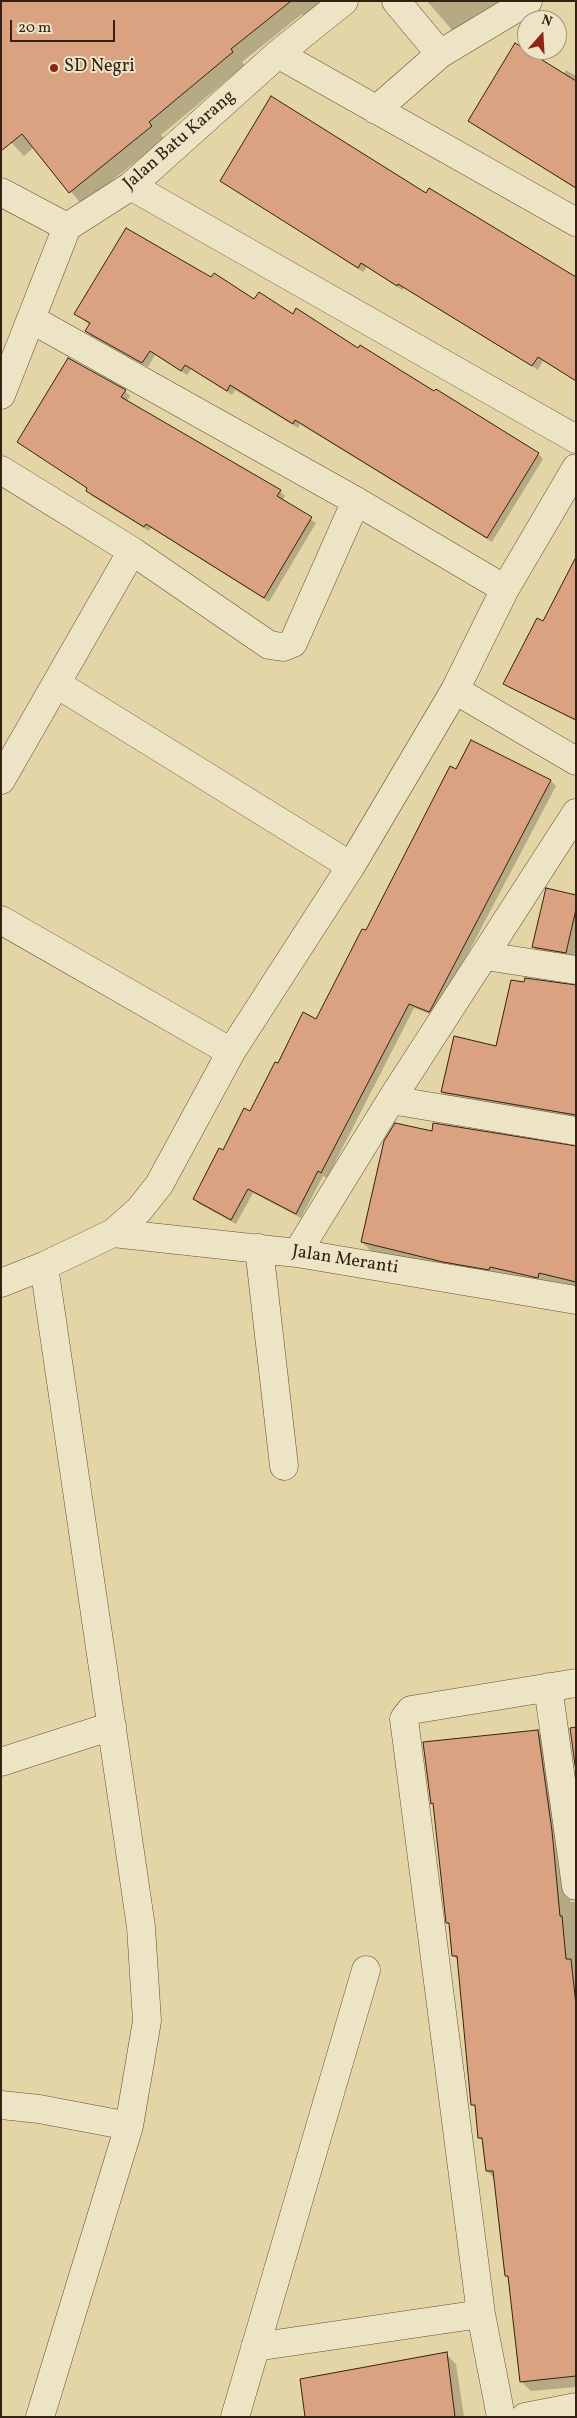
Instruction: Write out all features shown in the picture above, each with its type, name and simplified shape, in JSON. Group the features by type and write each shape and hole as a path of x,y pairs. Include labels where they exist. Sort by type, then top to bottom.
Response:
{"street":[{"name":"Jalan Batu Karang","path":"67,227 131,186 278,54 344,1"},
{"path":"396,1 440,54"},
{"path":"376,110 440,54 528,1"},
{"path":"278,54 576,222"},
{"path":"131,186 576,439"},
{"path":"1,192 67,227 1,395"},
{"path":"30,319 356,501 505,589"},
{"path":"1,1283 44,1266 113,1233 139,1210 158,1185 231,1052 351,866 455,690 505,589 576,468"},
{"path":"1,470 132,551 268,645 282,647 293,643 356,501"},
{"path":"1,780 132,551"},
{"path":"56,684 351,866"},
{"path":"455,690 576,762"},
{"path":"297,1253 391,1100 576,813"},
{"path":"1,920 231,1052"},
{"path":"485,956 576,970"},
{"path":"391,1100 576,1131"},
{"name":"Jalan Meranti","path":"113,1233 297,1253 576,1300"},
{"path":"259,1248 284,1466"},
{"path":"40,2417 130,2126 147,2021 146,1977 112,1726 44,1266"},
{"path":"501,2417 481,2314 404,1720 411,1710 576,1683"},
{"path":"548,1687 576,1886"},
{"path":"1,1762 112,1726"},
{"path":"235,2417 366,1970"},
{"path":"1,2105 39,2109 130,2126"},
{"path":"255,2347 481,2314"},
{"path":"525,2417 576,2407"}],"building":[{"path":"1,1 291,1 231,49 233,52 149,122 152,126 69,193 22,134 1,151"},
{"path":"515,43 517,44 517,60 542,60 576,81 576,188 468,121"},
{"path":"271,96 426,193 429,188 576,277 576,381 538,357 532,366 361,263 358,268 220,181"},
{"path":"126,228 211,277 214,273 254,299 259,292 293,314 296,308 358,348 360,345 434,391 436,389 539,453 487,538 295,420 293,424 230,385 227,391 185,365 181,371 150,351 142,363 85,331 90,323 74,314"},
{"path":"68,358 126,390 121,397 281,490 277,496 312,517 264,598 146,524 144,527 86,491 87,488 17,442"},
{"path":"576,557 576,720 503,684 537,618 543,621"},
{"path":"471,740 551,780 431,1009 429,1012 409,1004 321,1173 318,1171 296,1214 248,1189 231,1220 193,1199 219,1148 223,1150 244,1108 250,1111 275,1062 278,1063 303,1012 316,1019 362,929 366,930 450,766 456,769"},
{"path":"546,888 576,895 576,909 566,953 532,947"},
{"path":"525,978 576,985 576,1115 441,1092 454,1036 496,1046 511,980 524,982"},
{"path":"395,1123 432,1131 433,1123 576,1146 576,1282 539,1273 538,1278 490,1267 489,1270 443,1262 361,1242 384,1141"},
{"path":"576,1727 576,1772 570,1728"},
{"path":"538,1730 552,1831 560,1916 562,1916 566,1959 571,1959 576,2005 576,2376 520,2382 508,2276 505,2276 493,2171 486,2171 482,2138 478,2138 475,2105 471,2105 457,1956 452,1956 449,1923 446,1923 433,1803 431,1804 423,1742"},
{"path":"447,2352 455,2417 305,2417 300,2379"}],"place":[{"name":"SD Negri","path":"54,68"}]}
